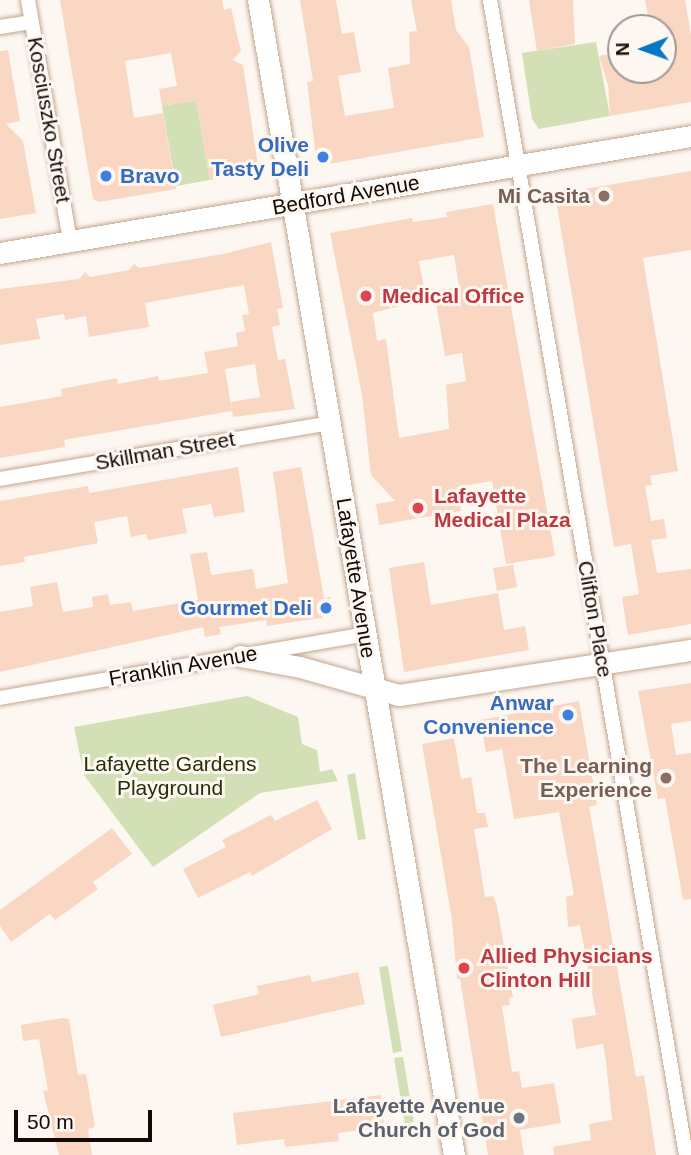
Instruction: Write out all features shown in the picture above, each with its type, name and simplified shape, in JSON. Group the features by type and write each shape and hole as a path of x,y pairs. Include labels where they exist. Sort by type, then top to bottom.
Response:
{"main road":[{"name":"Lafayette Avenue","path":"258,0 454,1155"},
{"name":"Bedford Avenue","path":"0,253 691,136"},
{"path":"240,656 399,695 691,650"}],"street":[{"name":"Kosciuszko Street","path":"28,0 70,241"},
{"name":"Clifton Place","path":"490,0 686,1155"},
{"path":"0,27 31,22"},
{"name":"Skillman Street","path":"0,479 330,423"},
{"name":"Franklin Avenue","path":"0,698 365,634"}],"green space":[{"path":"596,42 610,116 539,129 532,119 522,53"},
{"path":"196,100 210,180 176,186 162,106"},
{"name":"Lafayette Gardens Playground","path":"247,696 298,717 302,744 317,750 320,772 332,769 338,781 260,793 153,867 84,775 74,727"},
{"path":"355,773 366,839 358,840 347,775"},
{"path":"388,966 402,1051 393,1053 379,967"},
{"path":"403,1057 414,1122 405,1124 394,1058"}],"building":[{"path":"60,0 222,0 224,10 231,8 241,51 233,60 243,65 259,172 210,180 196,100 162,106 159,89 177,86 171,53 125,61 134,118 163,113 176,189 99,202 93,199"},
{"path":"300,0 336,0 342,34 354,32 361,72 338,76 345,116 394,108 388,68 410,64 409,32 417,31 411,0 451,0 456,30 469,47 484,137 317,166 307,82 313,81"},
{"path":"529,0 573,0 575,44 537,51"},
{"path":"645,0 685,0 691,35 691,102 610,116 608,84 677,84 677,14 648,14"},
{"path":"8,50 20,121 6,124 23,141 36,213 0,219 0,51"},
{"path":"607,55 607,82 599,56"},
{"path":"691,171 691,250 643,258 678,471 650,476 652,485 645,486 651,521 664,519 667,538 651,540 657,573 691,569 691,624 628,635 622,597 639,594 631,544 614,547 555,194"},
{"path":"493,204 555,556 506,564 492,481 457,487 461,511 379,525 376,504 395,501 371,475 362,395 330,233 412,218 413,222 447,217 446,212","holes":["454,255 459,287 434,291 445,356 462,353 466,381 446,385 449,429 399,438 386,339 377,341 373,313 426,299 419,261"]},
{"path":"271,242 283,308 277,309 280,325 272,327 278,360 285,359 295,409 233,417 231,402 260,397 255,364 225,369 232,411 64,440 65,447 0,458 0,407 62,396 61,389 117,378 118,384 158,376 159,381 208,373 204,352 238,346 236,333 245,331 242,315 249,314 244,285 145,303 149,327 89,337 86,316 65,320 64,314 36,319 40,339 0,345 0,289 79,279 85,272 90,277 129,270 134,264 139,268 223,254"},
{"path":"238,467 245,512 214,517 211,504 182,509 187,533 148,540 146,534 131,537 127,516 94,522 98,543 24,557 25,562 0,566 0,501 88,486 89,493"},
{"path":"301,467 324,598 330,597 333,616 267,626 266,620 219,627 221,634 205,637 203,627 0,672 0,612 33,606 30,587 57,582 63,612 93,607 92,597 108,594 110,605 131,602 133,611 198,600 190,554 207,552 211,575 253,569 256,589 288,583 273,472"},
{"path":"424,562 431,605 498,593 504,630 525,626 529,650 404,672 389,568"},
{"path":"513,565 517,587 497,591 493,568"},
{"path":"691,683 691,721 671,724 676,755 691,753 691,899 683,900 665,798 658,799 638,691"},
{"path":"579,701 597,805 589,807 636,1077 644,1075 656,1155 554,1155 553,1147 591,1140 589,1124 612,1120 606,1061 603,1044 576,1049 572,1019 596,1015 580,925 568,927 566,897 574,895 559,812 514,819 502,749 486,752 480,720"},
{"path":"454,738 461,779 471,777 477,813 485,813 488,827 474,829 485,897 493,896 497,906 513,997 509,998 510,1005 502,1006 512,1072 519,1071 522,1088 554,1083 561,1123 520,1130 524,1155 488,1155 460,979 457,979 452,920 422,744"},
{"path":"317,800 332,829 252,876 250,872 198,898 183,869 226,847 222,840 271,815 275,821"},
{"path":"112,828 132,854 93,882 98,889 55,920 50,914 11,942 0,926 0,910"},
{"path":"358,972 365,1004 221,1037 213,1005 259,994 257,986 310,975 312,982"},
{"path":"69,1019 78,1075 86,1074 95,1127 88,1129 92,1155 59,1155 43,1091 48,1090 39,1039 23,1041 21,1025"},
{"path":"381,1095 384,1127 338,1133 339,1141 285,1147 284,1139 237,1145 233,1113"}],"place":[{"name":"Olive Tasty Deli","path":"323,157"},
{"name":"Bravo","path":"106,176"},
{"name":"Mi Casita","path":"604,196"},
{"name":"Medical Office","path":"366,296"},
{"name":"Lafayette Medical Plaza","path":"418,508"},
{"name":"Gourmet Deli","path":"326,608"},
{"name":"Anwar Convenience","path":"568,715"},
{"name":"The Learning Experience","path":"666,778"},
{"name":"Allied Physicians Clinton Hill","path":"464,968"},
{"name":"Lafayette Avenue Church of God","path":"519,1118"}]}
